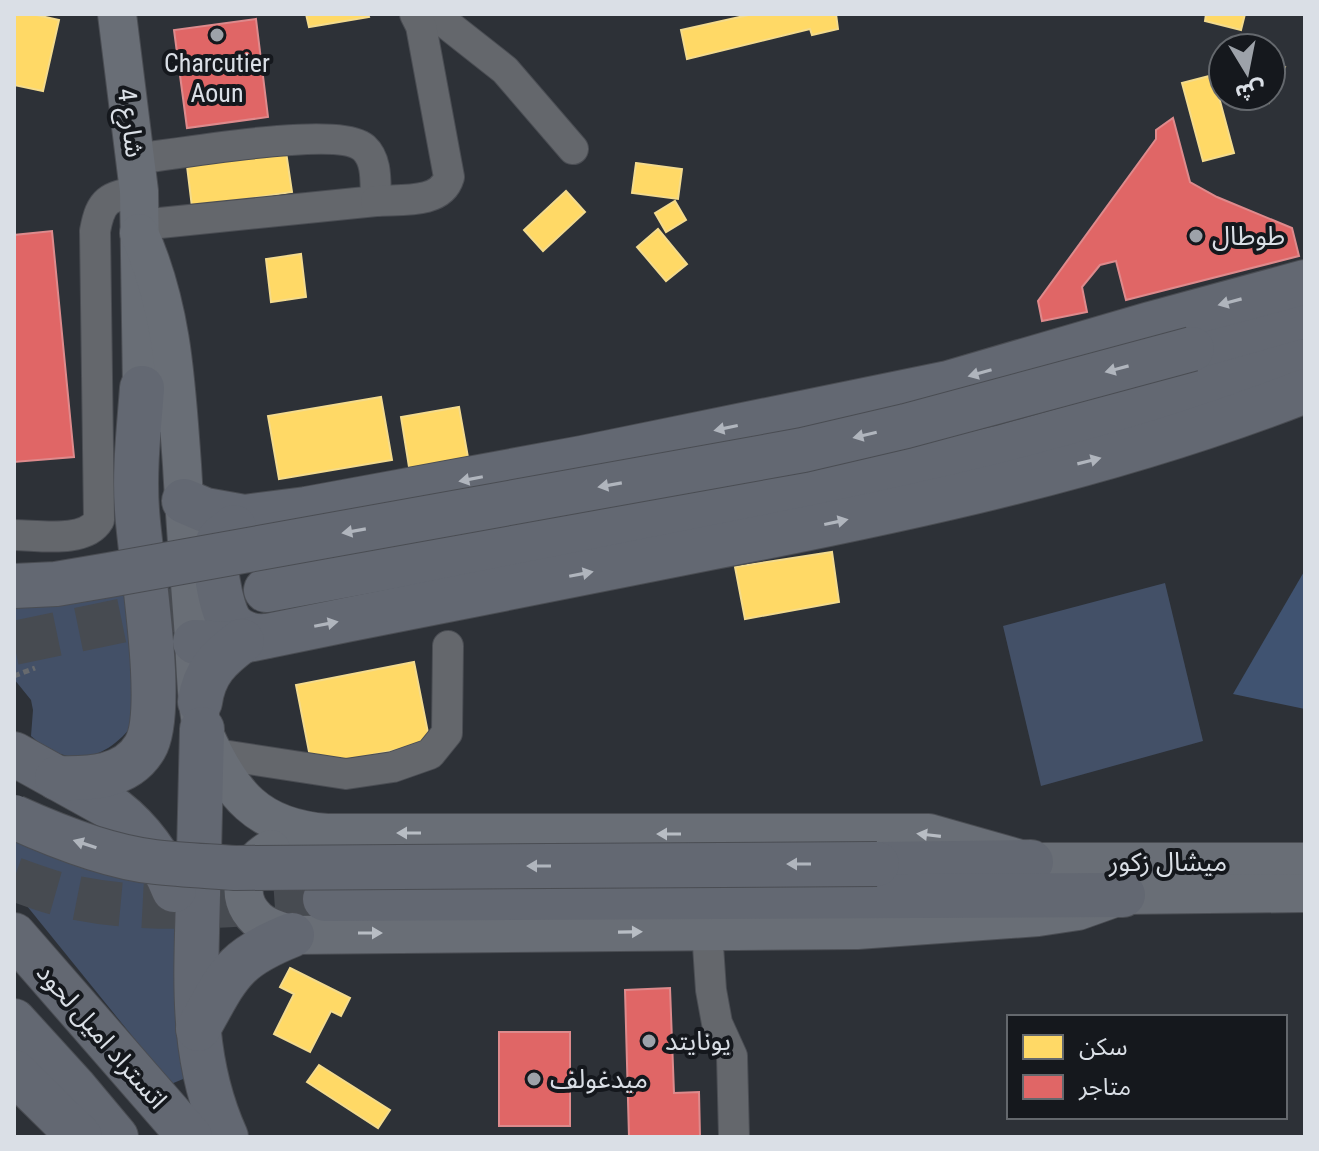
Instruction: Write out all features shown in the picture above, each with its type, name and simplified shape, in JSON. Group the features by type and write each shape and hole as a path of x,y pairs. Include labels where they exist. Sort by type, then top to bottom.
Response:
{"highway":[{"path":"184,501 205,510 244,517 306,509 582,458 948,383 1305,282"},
{"path":"14,586 56,584 109,575 803,450 906,426 1305,316"},
{"path":"266,590 853,481 1003,447 1305,361"},
{"path":"35,766 86,779 115,772 129,765 140,754 151,732 154,691 136,475 142,388"},
{"path":"195,642 220,645 254,639 799,531 980,490 1162,442 1305,391"},
{"path":"244,517 218,542 216,558 220,593 227,616 235,627 254,639"},
{"path":"226,1137 209,1095 199,1050 196,961 206,728 202,687 218,659 254,639"},
{"path":"14,725 35,766 115,810 144,838 178,898 196,961"},
{"path":"14,817 59,836 120,855 153,862 235,868 1031,862"},
{"path":"325,899 1123,895"},
{"name":"اتستراد اميل لحود","path":"14,935 190,1137"},
{"path":"198,1029 232,971 263,946 292,935"},
{"name":"اتستراد اميل لحود","path":"14,1021 116,1137"},
{"path":"14,1072 80,1137"}],"main road":[{"name":"شارع 4","path":"117,14 139,202"},
{"path":"139,202 142,388 154,442 173,626 181,637 195,642"},
{"path":"139,202 168,322 176,377 195,642 206,728 230,782 244,800 263,816 300,831"},
{"path":"292,935 257,920 245,901 244,880 253,861 300,831"},
{"name":"ميشال زكور","path":"300,831 785,835 929,833 1031,862 1305,862"},
{"name":"ميشال زكور","path":"292,935 857,930 1007,920 1078,911 1123,895 1305,893"}],"lane":[{"path":"14,535 75,535 89,532 99,520 95,231 99,210 104,203 115,195 139,202 376,201 427,197 441,191 449,177 421,26 415,14"},
{"path":"434,14 505,70 573,149"},
{"path":"139,202 289,140 346,139 359,144 373,161 376,201"},
{"path":"206,728 346,774 393,767 430,754 447,733 448,646"},
{"path":"707,931 717,1023 732,1056 734,1137"}],"path":[{"path":"14,676 35,668"}],"shaded area":[{"path":"1305,570 1305,709 1233,694"},
{"path":"1165,583 1203,741 1041,786 1003,626"},
{"path":"127,590 135,721 113,745 100,752 73,757 59,754 31,736 31,700 14,679 14,602"},
{"path":"14,834 167,879 186,950 188,1077 171,1084 14,890"}],"building: سكن":[{"path":"14,14 59,20 43,91 14,85"},
{"path":"306,14 368,14 369,17 309,27"},
{"path":"753,14 836,14 838,29 812,35 810,29 687,59 681,30"},
{"path":"1206,14 1245,14 1241,30 1205,21"},
{"path":"1207,77 1207,112 1223,112 1234,153 1203,161 1182,83"},
{"path":"286,152 292,192 192,207 187,166"},
{"path":"636,163 682,169 678,199 632,193"},
{"path":"566,191 585,212 543,251 524,230"},
{"path":"675,201 686,220 666,232 655,213"},
{"path":"658,229 687,264 666,281 637,247"},
{"path":"301,254 306,297 271,302 266,259"},
{"path":"381,397 392,460 279,479 268,416"},
{"path":"459,407 469,463 410,473 401,417"},
{"path":"832,552 839,602 745,619 735,567"},
{"path":"414,662 430,743 312,767 296,685"},
{"path":"290,968 350,998 341,1016 331,1011 310,1052 274,1034 294,994 280,987"},
{"path":"319,1065 390,1110 378,1128 307,1082"}],"building: متاجر":[{"path":"256,19 268,117 187,128 174,30"},
{"path":"1173,118 1190,182 1217,197 1292,228 1299,256 1126,300 1116,261 1100,265 1082,287 1087,312 1042,321 1038,301 1156,139 1156,130"},
{"path":"52,231 74,457 14,462 14,235"},
{"name":"يونايتد","path":"670,988 674,1093 699,1092 700,1137 629,1137 625,990"},
{"name":"ميدغولف","path":"499,1032 570,1032 570,1126 499,1126"}],"tunnel":[{"path":"14,643 231,598"},
{"path":"14,879 67,896 131,905 196,906 325,899"}],"place":[{"name":"Charcutier Aoun","path":"217,35"},
{"name":"طوطال","path":"1196,236"},
{"name":"يونايتد","path":"649,1041"},
{"name":"ميدغولف","path":"534,1079"}]}
